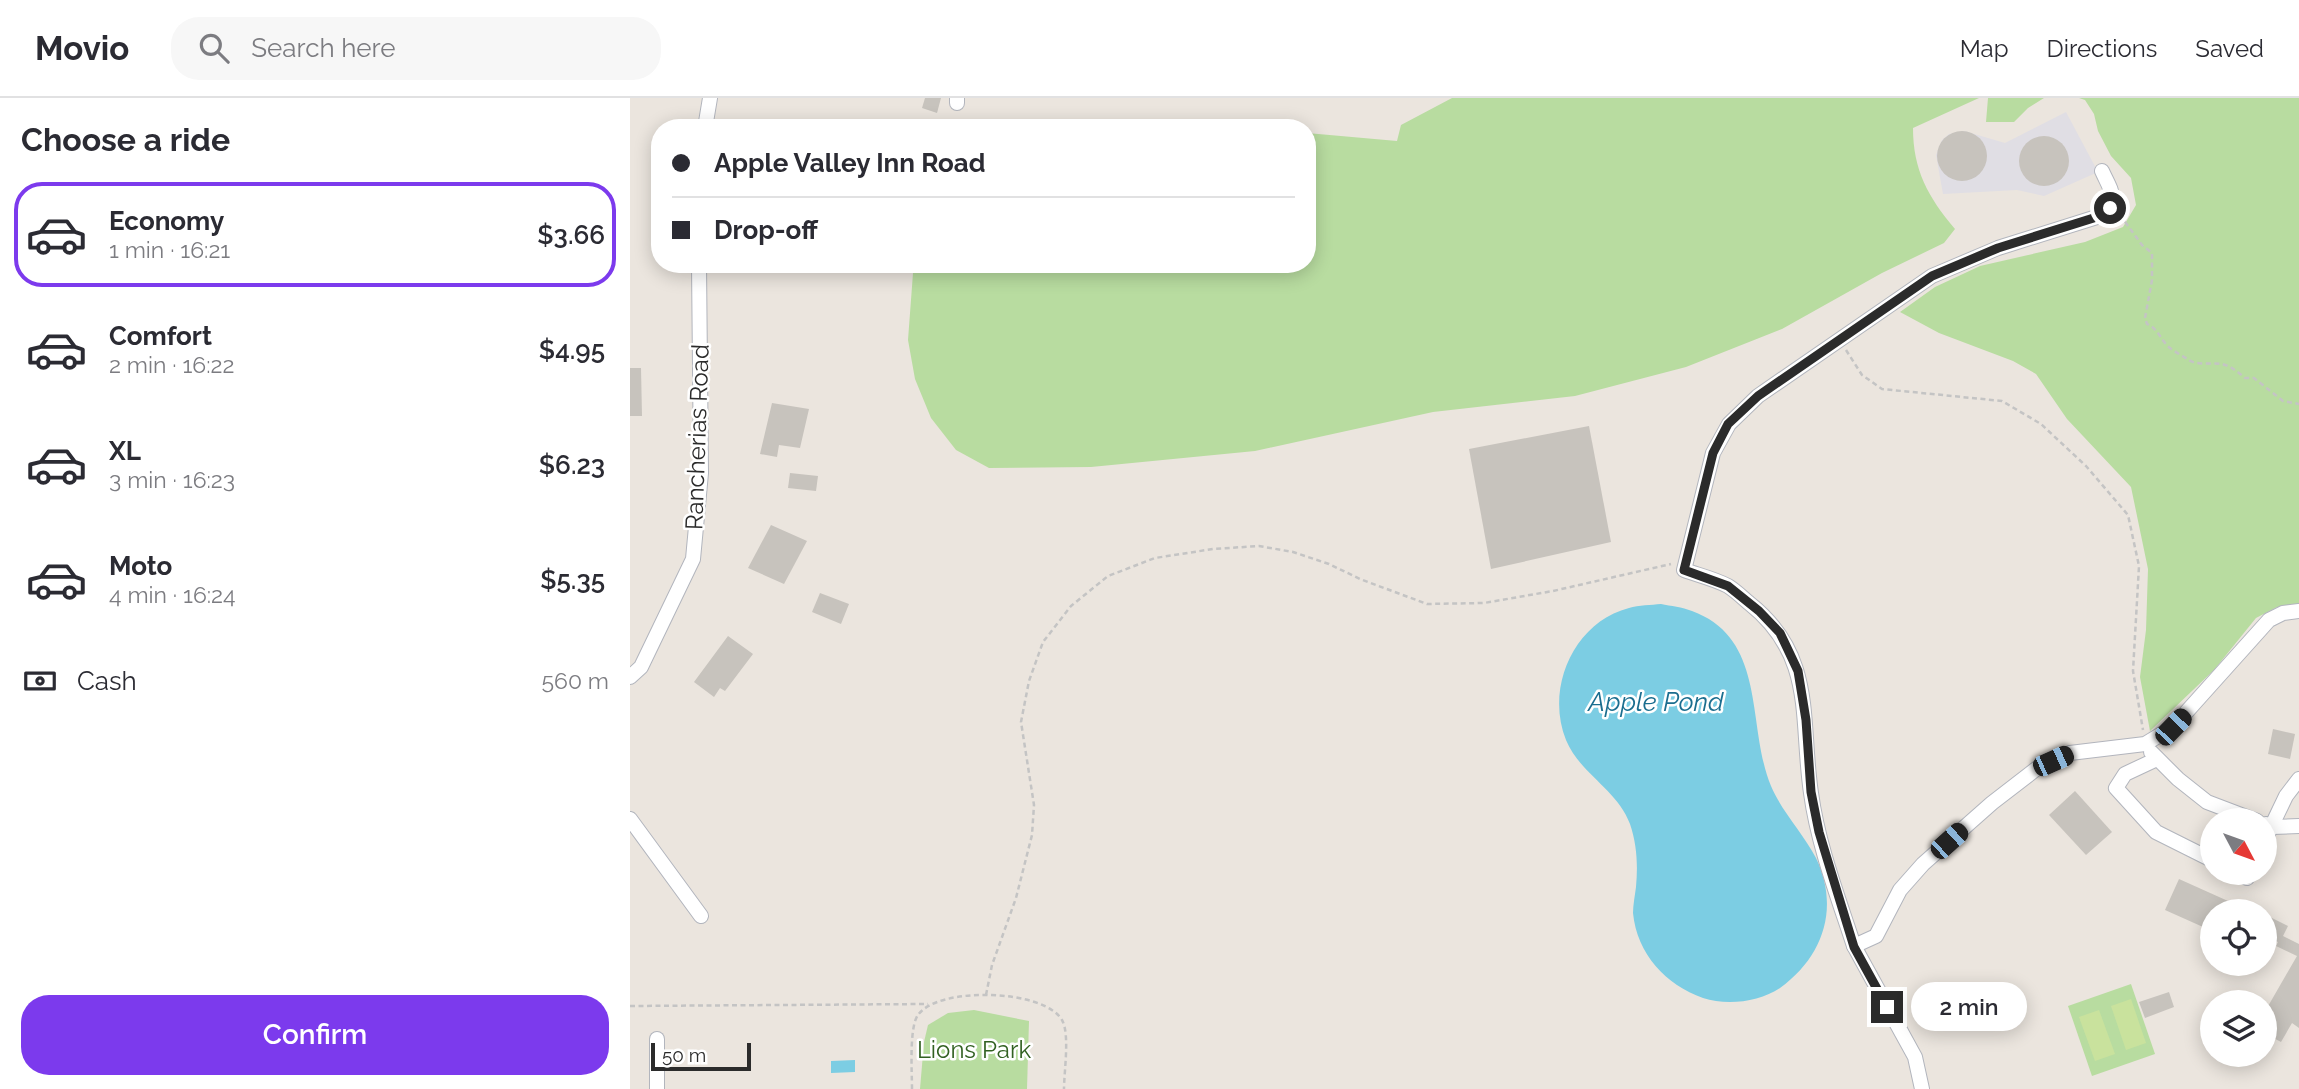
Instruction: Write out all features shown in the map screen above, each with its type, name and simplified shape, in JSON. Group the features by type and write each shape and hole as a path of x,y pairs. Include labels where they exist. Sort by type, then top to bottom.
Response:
{"street":[{"path":"706,119 710,98"},
{"path":"1922,1089 1915,1057 1854,947 1819,832 1813,805 1806,720 1798,671 1780,633 1759,611 1728,586 1684,570 1713,453 1728,424 1758,396 1932,276 1998,248 2100,216 2107,210 2113,196 2102,171"},
{"name":"Rancherias Road","path":"630,677 641,667 693,559 701,473 699,273"},
{"path":"1854,947 1876,936 1900,890 1923,864 1992,803 2036,769 2070,753 2145,744 2173,727 2269,620 2283,612 2299,611"},
{"path":"2145,744 2157,759 2207,802 2223,808"},
{"path":"2157,759 2124,774 2116,788 2156,832 2200,854"},
{"path":"2277,810 2299,779"},
{"path":"630,819 701,916"},
{"path":"2277,826 2299,827"},
{"path":"657,1039 657,1089"}],"path":[{"path":"2107,210 2123,217 2142,246 2152,253 2152,280 2145,318 2147,324 2152,326 2172,350 2178,351 2191,363 2220,363 2233,368 2245,378 2254,378 2283,401 2299,404"},
{"path":"1840,341 1862,376 1882,389 2002,401 2041,424 2086,466 2128,516 2139,566 2133,671 2145,744"},
{"path":"986,995 992,965 1016,898 1032,835 1034,805 1021,722 1029,681 1043,642 1072,606 1108,576 1155,558 1259,546 1293,552 1329,564 1360,579 1427,604 1484,603 1526,596 1670,563 1684,570"},
{"path":"630,1006 930,1004 953,997 986,995 1035,1001 1049,1007 1063,1021 1064,1089"},
{"path":"912,1089 914,1021 919,1012 930,1004"}],"shaded area":[{"path":"2066,112 2098,172 2044,196 2017,190 1943,194 1936,155 1942,140 1949,134 1964,131 2005,143"}],"green space":[{"path":"1452,98 1979,98 1913,128 1919,170 1937,206 1955,229 1944,243 1882,273 1782,329 1686,367 1575,396 1433,412 1255,451 1091,467 989,468 956,450 931,418 915,379 908,340 913,273 1316,273 1316,134 1397,141 1401,125"},
{"path":"1988,98 2044,98 2028,108 2014,122 1986,122"},
{"path":"2079,98 2299,98 2299,605 2277,607 2256,618 2214,670 2150,731 2140,677 2146,630 2148,569 2131,487 2067,419 2036,374 2013,361 1939,333 1900,312 1935,287 1980,266 2085,242 2123,227 2136,205 2131,178 2111,156 2098,131 2094,114 2085,100"},
{"path":"2131,984 2155,1054 2092,1076 2068,1006"},
{"path":"2131,999 2146,1043 2126,1050 2111,1006"},
{"name":"Lions Park","path":"974,1010 1029,1021 1027,1089 920,1089 928,1025 948,1013"},
{"path":"2099,1010 2115,1054 2095,1061 2079,1017"}],"water":[{"name":"Apple Pond","path":"1661,604 1692,611 1716,624 1733,642 1744,663 1751,686 1764,762 1771,786 1811,849 1823,877 1827,895 1826,913 1817,946 1795,976 1762,997 1732,1002 1703,998 1677,985 1647,954 1640,942 1633,913 1637,863 1630,824 1616,801 1572,752 1560,720 1562,679 1579,642 1593,627 1610,616 1633,607"},
{"path":"855,1060 855,1072 831,1073 831,1061"}],"building":[{"path":"925,98 941,98 937,113 922,108"},
{"path":"1962,131 1980,138 1987,156 1980,174 1962,181 1944,174 1937,156 1944,138"},
{"path":"2044,136 2061,144 2069,161 2061,178 2044,186 2027,178 2019,161 2027,144"},
{"path":"630,368 641,368 642,416 630,416"},
{"path":"772,403 809,409 800,448 779,445 777,457 760,454"},
{"path":"1589,426 1611,542 1491,569 1469,449"},
{"path":"790,473 818,476 816,491 788,488"},
{"path":"771,525 807,541 784,584 748,568"},
{"path":"820,593 849,604 841,624 812,612"},
{"path":"728,636 753,654 725,691 720,688 714,697 694,682"},
{"path":"2273,729 2295,734 2290,759 2268,754"},
{"path":"2075,791 2112,832 2086,855 2049,815"},
{"path":"2179,879 2224,899 2200,899 2200,926 2165,910"},
{"path":"2277,920 2288,926 2283,936 2299,944 2299,1028 2292,1023 2281,1042 2277,1040 2277,991 2297,956 2277,946"},
{"path":"2169,992 2174,1007 2145,1018 2139,1002"}],"route":[{"path":"1887,1007 1854,947 1819,832 1811,792 1806,720 1798,671 1780,633 1759,611 1728,586 1684,570 1713,453 1728,424 1758,396 1932,276 1998,248 2100,216 2110,208"}]}
